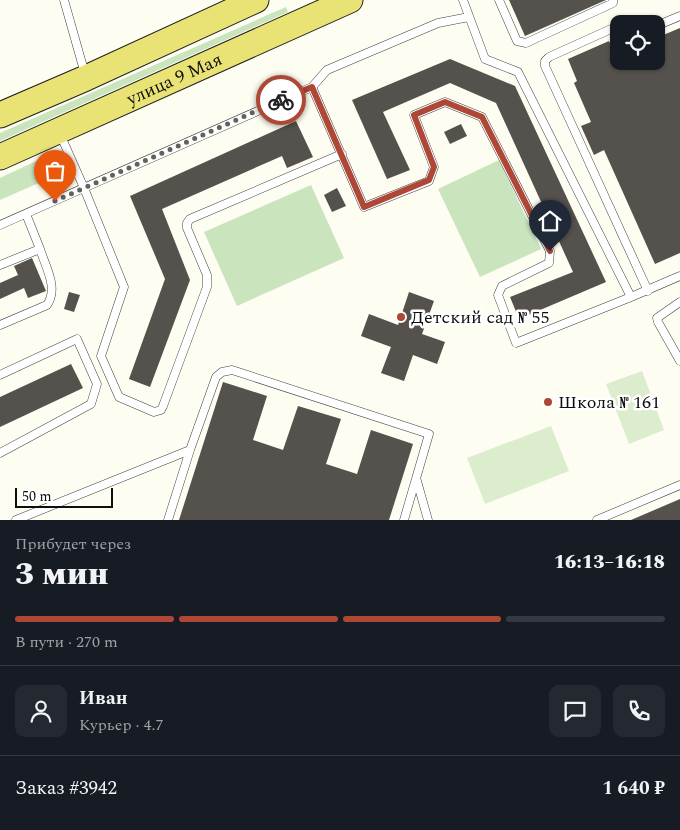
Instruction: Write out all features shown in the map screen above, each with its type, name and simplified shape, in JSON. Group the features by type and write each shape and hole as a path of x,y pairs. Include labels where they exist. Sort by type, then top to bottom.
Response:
{"main road":[{"name":"улица 9 Мая","path":"0,116 256,0"},
{"name":"улица 9 Мая","path":"0,157 350,0"}],"lane":[{"path":"64,0 86,78"},
{"path":"462,0 486,59 518,72 631,298"},
{"path":"498,0 517,41 526,43 613,3 613,0"},
{"path":"665,22 680,16"},
{"path":"0,225 312,87 327,70 438,23 468,17"},
{"path":"610,30 549,57 545,61 545,66 648,291"},
{"path":"312,87 364,207 429,180 434,167 414,115 445,102 482,117 550,251 549,263 502,286 498,295 516,343 631,298 680,276"},
{"path":"58,130 124,287 101,356 119,397 154,412 158,412 163,406 207,287 207,274 186,228 187,222 190,219 342,154"},
{"path":"0,325 47,305 53,289 26,214"},
{"path":"0,265 40,249"},
{"path":"680,302 657,318 680,361"},
{"path":"0,375 77,339 97,384 90,404 0,453"},
{"path":"168,520 216,377 222,372 232,370 429,434 404,520"},
{"path":"16,520 190,450"},
{"path":"417,479 428,520"},
{"path":"597,520 680,485"}],"green space":[{"path":"286,7 288,12 0,141 0,133"},
{"path":"52,155 60,163 59,174 0,200 0,178"},
{"path":"499,160 541,249 480,277 438,189"},
{"path":"311,185 344,258 237,306 204,232"},
{"path":"642,371 664,430 629,444 606,384"},
{"path":"551,426 569,471 485,504 467,458"}],"building":[{"path":"509,0 606,0 525,36"},
{"path":"680,28 680,253 655,264 604,150 594,155 581,126 591,122 574,83 577,81 568,59 609,41 610,70 665,70 665,34"},
{"path":"450,59 515,86 606,282 519,319 510,297 573,272 496,103 450,83 383,112 410,170 387,179 352,100"},
{"path":"296,121 313,157 287,168 282,156 162,209 190,280 150,387 129,379 165,279 130,196"},
{"path":"461,124 467,136 450,144 444,132"},
{"path":"337,188 346,206 332,212 324,195"},
{"path":"32,258 46,291 28,298 24,288 0,299 0,283 18,275 14,266"},
{"path":"69,292 80,295 74,312 64,309"},
{"path":"409,292 434,301 422,334 445,342 437,364 413,355 404,381 381,373 391,347 361,336 369,314 398,325"},
{"path":"71,364 83,388 0,427 0,397"},
{"path":"223,382 267,396 253,440 283,450 298,406 341,419 326,464 357,474 371,430 413,444 389,520 179,520"},
{"path":"680,499 680,520 631,520"}],"way so far":[{"path":"55,201 281,100"}],"place":[{"name":"Детский сад № 55","path":"401,317"},
{"name":"Школа № 161","path":"548,402"}],"route":[{"path":"281,100 312,87 364,207 429,180 434,167 414,115 445,102 482,117 550,251"}]}
